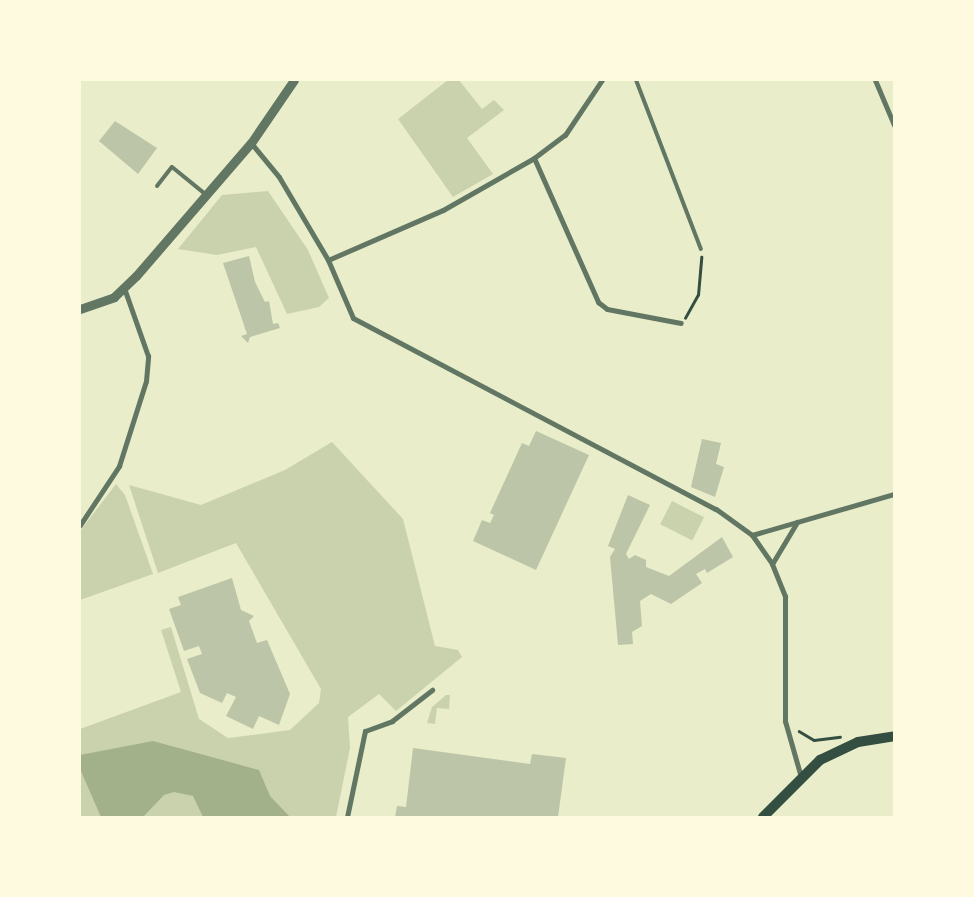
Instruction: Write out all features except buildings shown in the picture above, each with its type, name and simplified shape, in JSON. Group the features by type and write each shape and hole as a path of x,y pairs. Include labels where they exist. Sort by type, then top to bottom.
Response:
{"main road":[{"path":"763,817 801,777 836,750 894,736"}],"street":[{"path":"80,309 103,303 124,288 204,193 251,143 294,80"},
{"path":"328,260 443,210 534,158 566,135 602,80"},
{"path":"875,80 894,125"},
{"path":"251,143 279,177 328,260 353,318 716,509 752,535 772,564 785,596 785,721 801,777"},
{"path":"534,158 590,289 607,309 681,322"},
{"path":"80,525 119,466 146,381 148,356 124,288"},
{"path":"752,535 894,494"},
{"path":"772,564 797,521"},
{"path":"348,817 365,731 392,721 432,690"}],"lane":[{"path":"636,80 701,248"},
{"path":"157,186 172,167 204,193"}],"path":[{"path":"681,322 698,295 701,248"},
{"path":"785,721 794,722 800,733 814,740 848,735"}],"shaded area":[{"path":"448,80 459,80 482,109 494,100 504,110 467,138 493,174 453,197 398,119"},
{"path":"268,191 308,250 329,298 319,307 287,314 256,247 217,255 178,249 222,195"},
{"path":"332,442 403,519 435,646 458,650 462,657 396,711 379,694 348,717 350,748 336,817 80,817 80,729 181,692 161,630 171,627 199,719 228,738 290,730 319,703 321,689 236,543 158,573 129,485 201,505 285,470"},
{"path":"116,484 125,495 153,574 80,600 80,531"},
{"path":"672,501 704,517 692,541 660,524"},
{"path":"446,695 450,695 449,709 437,708 435,724 427,723 432,707"},
{"path":"153,741 259,770 270,796 290,817 203,817 193,796 174,792 164,795 143,817 101,817 80,769 80,755"}]}
